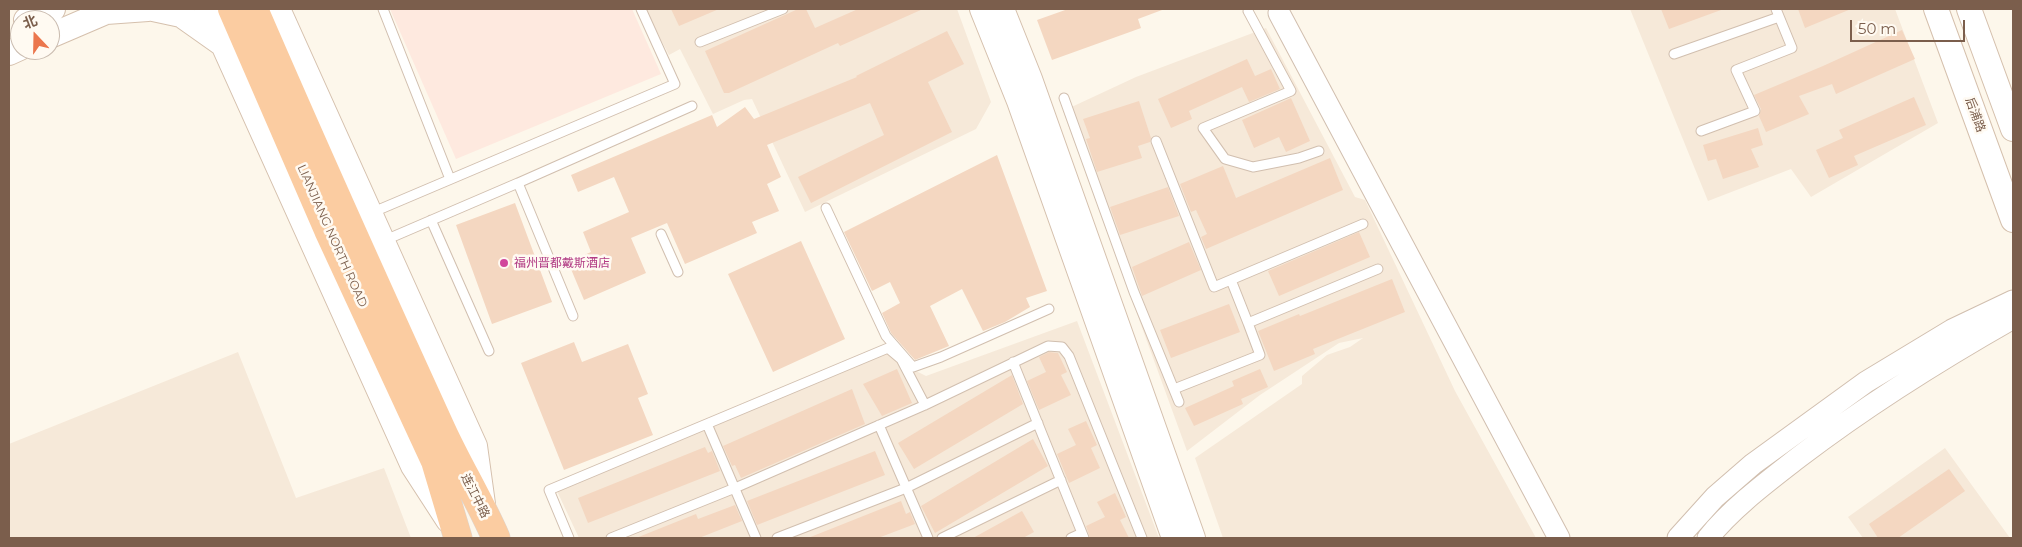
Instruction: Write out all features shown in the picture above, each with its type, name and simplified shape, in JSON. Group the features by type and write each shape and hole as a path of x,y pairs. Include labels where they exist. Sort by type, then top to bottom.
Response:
{"highway":[{"name":"LIANJIANG NORTH ROAD","path":"232,9 328,230 444,457"},
{"name":"LIANJIANG NORTH ROAD","path":"254,9 347,222 444,457"},
{"name":"连江中路","path":"444,457 484,511 496,538"},
{"name":"连江中路","path":"444,457 456,533"}],"main road":[{"path":"60,32 109,10 148,9"},
{"path":"153,9 181,15 223,45"},
{"path":"207,9 412,466 456,533"},
{"path":"278,9 475,446 484,511"},
{"path":"294,45 295,9"},
{"path":"982,9 1019,101 1174,538"},
{"path":"1002,9 1030,79 1193,538"},
{"name":"后浦路","path":"1936,9 2013,220"},
{"path":"1969,9 2013,129"}],"street":[{"path":"1279,13 1559,538"},
{"path":"1678,538 1715,497 1753,464 1866,382 1952,330 2013,301"},
{"path":"1708,538 1734,510 1842,425 1911,378 2013,318"}],"lane":[{"path":"383,9 450,179"},
{"path":"370,213 675,84 641,9"},
{"path":"700,42 783,9"},
{"path":"1248,10 1291,91 1203,128 1226,159 1253,167 1300,158 1319,151"},
{"path":"1674,54 1778,13 1792,48 1736,70 1755,111 1701,131"},
{"path":"1064,98 1134,292 1179,402"},
{"path":"383,240 692,106"},
{"path":"1156,140 1214,287 1363,224"},
{"path":"518,183 573,316"},
{"path":"826,208 886,336 913,368 941,358 1049,309"},
{"path":"431,220 489,351"},
{"path":"661,234 678,272"},
{"path":"1248,323 1378,269"},
{"path":"1174,389 1260,355 1231,280"},
{"path":"611,538 735,488 925,405 1048,346 1062,347 1069,356 1142,538"},
{"path":"569,538 549,490 888,348 902,358 925,405"},
{"path":"1013,362 1083,536 1072,538"},
{"path":"777,538 906,488 1038,423"},
{"path":"707,424 756,538"},
{"path":"879,425 928,538"},
{"path":"942,538 1061,480"}],"shaded area":[{"path":"390,9 632,9 661,74 456,159"},
{"path":"645,9 957,9 991,102 976,129 805,212 752,99 744,100 713,114 680,49 669,55"},
{"path":"1630,9 1895,9 1938,123 1811,197 1791,169 1708,201"},
{"path":"1266,28 1355,197 1365,200 1455,391 1536,538 1223,538 1195,458 1302,384 1302,376 1327,355 1350,347 1363,338 1339,343 1260,395 1187,451 1063,111 1136,77"},
{"path":"1077,321 1159,538 579,538 557,491 893,350 914,370 926,376"},
{"path":"238,352 296,498 384,468 411,538 9,538 9,444"},
{"path":"1945,448 2010,538 1863,538 1848,517"}],"building":[{"path":"671,9 719,9 679,26"},
{"path":"798,9 806,9 815,28 858,9 923,9 840,46 838,43 729,93 724,93 705,51"},
{"path":"1068,9 1162,10 1138,19 1141,28 1052,60 1037,20"},
{"path":"1661,9 1721,9 1721,10 1669,29"},
{"path":"1798,9 1851,9 1805,28"},
{"path":"1902,30 1915,59 1836,94 1832,84 1799,96 1809,114 1766,132 1759,116 1761,109 1754,95"},
{"path":"947,31 964,64 928,82 952,132 811,203 798,177 884,135 870,103 767,145 781,177 767,184 779,211 752,222 757,233 685,264 667,223 631,238 646,273 584,300 568,262 591,252 583,232 629,212 614,177 578,192 571,175 712,115 717,127 745,107 754,119 857,77"},
{"path":"1247,59 1255,76 1271,69 1280,89 1249,102 1242,87 1189,111 1192,119 1171,128 1158,99"},
{"path":"1914,97 1926,125 1854,156 1858,165 1829,178 1816,150 1843,138 1839,130"},
{"path":"1291,98 1310,141 1286,152 1279,137 1254,148 1242,120"},
{"path":"1139,101 1151,138 1150,142 1138,146 1142,158 1097,172 1086,139 1090,138 1083,119"},
{"path":"1758,128 1763,145 1751,149 1759,167 1723,179 1716,159 1708,161 1703,145"},
{"path":"997,155 1047,291 1026,298 1030,307 1005,322 983,331 962,289 930,306 949,346 915,360 891,333 882,313 900,303 890,282 872,291 844,232"},
{"path":"1330,158 1343,190 1206,249 1201,237 1207,234 1196,210 1191,212 1180,184 1223,166 1236,198"},
{"path":"1168,187 1179,216 1120,235 1110,207"},
{"name":"福州晋都戴斯酒店","path":"515,203 552,302 492,324 456,225"},
{"path":"1359,232 1370,257 1279,296 1268,271"},
{"path":"801,241 845,339 773,372 728,274"},
{"path":"1189,242 1201,270 1142,296 1132,267"},
{"path":"1392,279 1405,312 1313,349 1315,354 1274,371 1258,331"},
{"path":"1229,304 1240,332 1171,358 1160,330"},
{"path":"574,342 582,362 628,344 648,394 638,398 653,435 564,470 521,363"},
{"path":"1049,352 1058,353 1067,372 1061,375 1071,395 1039,410 1027,381 1046,372 1039,357"},
{"path":"897,369 912,403 882,416 863,384"},
{"path":"1260,369 1268,387 1241,399 1243,404 1194,426 1185,408 1234,386 1232,381"},
{"path":"1012,375 1023,404 914,469 898,443"},
{"path":"852,389 865,424 741,478 735,465 732,466 723,446"},
{"path":"1086,421 1097,445 1091,448 1100,468 1069,483 1057,454 1076,445 1068,429"},
{"path":"1033,439 1048,466 935,533 921,506"},
{"path":"705,447 708,453 712,451 720,471 588,523 578,498"},
{"path":"875,451 885,475 757,525 747,501"},
{"path":"1949,469 1965,491 1898,538 1878,538 1869,524"},
{"path":"1115,493 1126,517 1120,520 1129,538 1090,538 1086,526 1105,517 1097,502"},
{"path":"901,501 906,514 910,512 915,524 878,538 808,538"},
{"path":"735,505 742,521 699,538 636,538 696,514 698,519"},
{"path":"1022,511 1034,532 1023,538 973,538"}],"place":[{"name":"福州晋都戴斯酒店","path":"504,263"}]}
